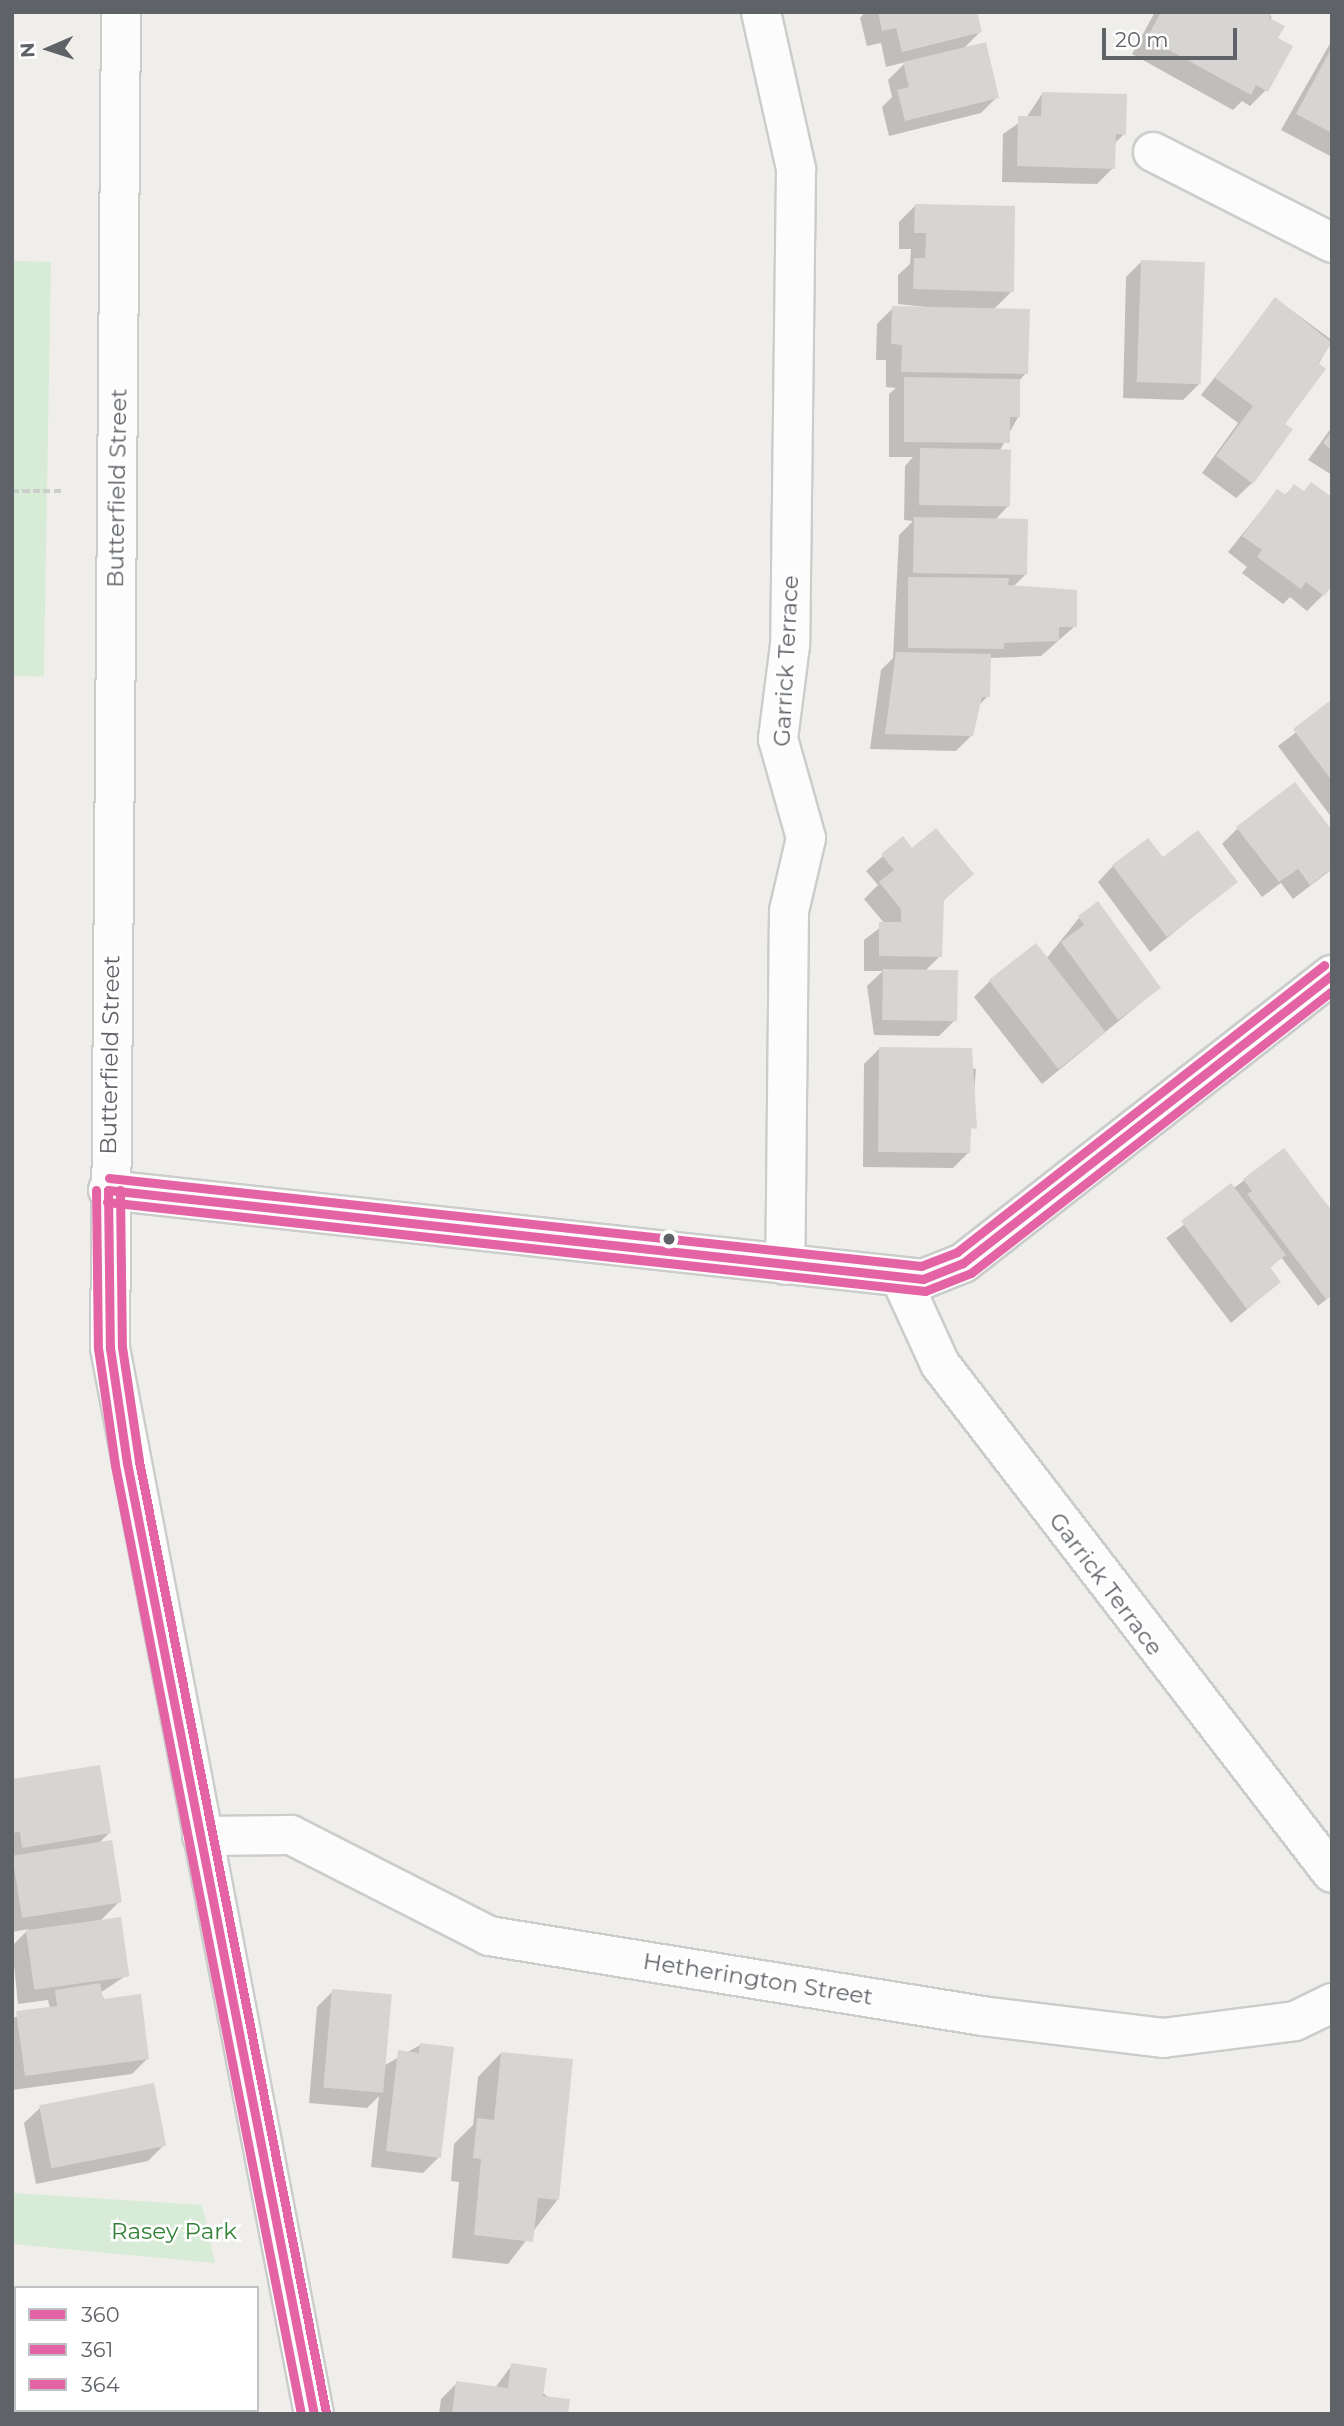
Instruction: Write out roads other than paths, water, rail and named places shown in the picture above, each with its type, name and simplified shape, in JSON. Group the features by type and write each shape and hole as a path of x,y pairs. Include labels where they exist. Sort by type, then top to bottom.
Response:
{"street":[{"name":"Butterfield Street","path":"121,12 108,1190 116,1394 314,2414"},
{"name":"Garrick Terrace","path":"761,12 796,169 790,645 778,715 785,778 802,814 805,847 789,911 785,1265"},
{"path":"1153,152 1332,243"},
{"path":"108,1190 785,1265 902,1281 943,1275 962,1263 1332,975"},
{"name":"Garrick Terrace","path":"902,1281 940,1364 1332,1873"},
{"name":"Hetherington Street","path":"202,1836 291,1835 489,1936 982,2016 1163,2038 1295,2021 1332,2003"}],"park label":[{"name":"Rasey Park","path":"174,2231"}]}
